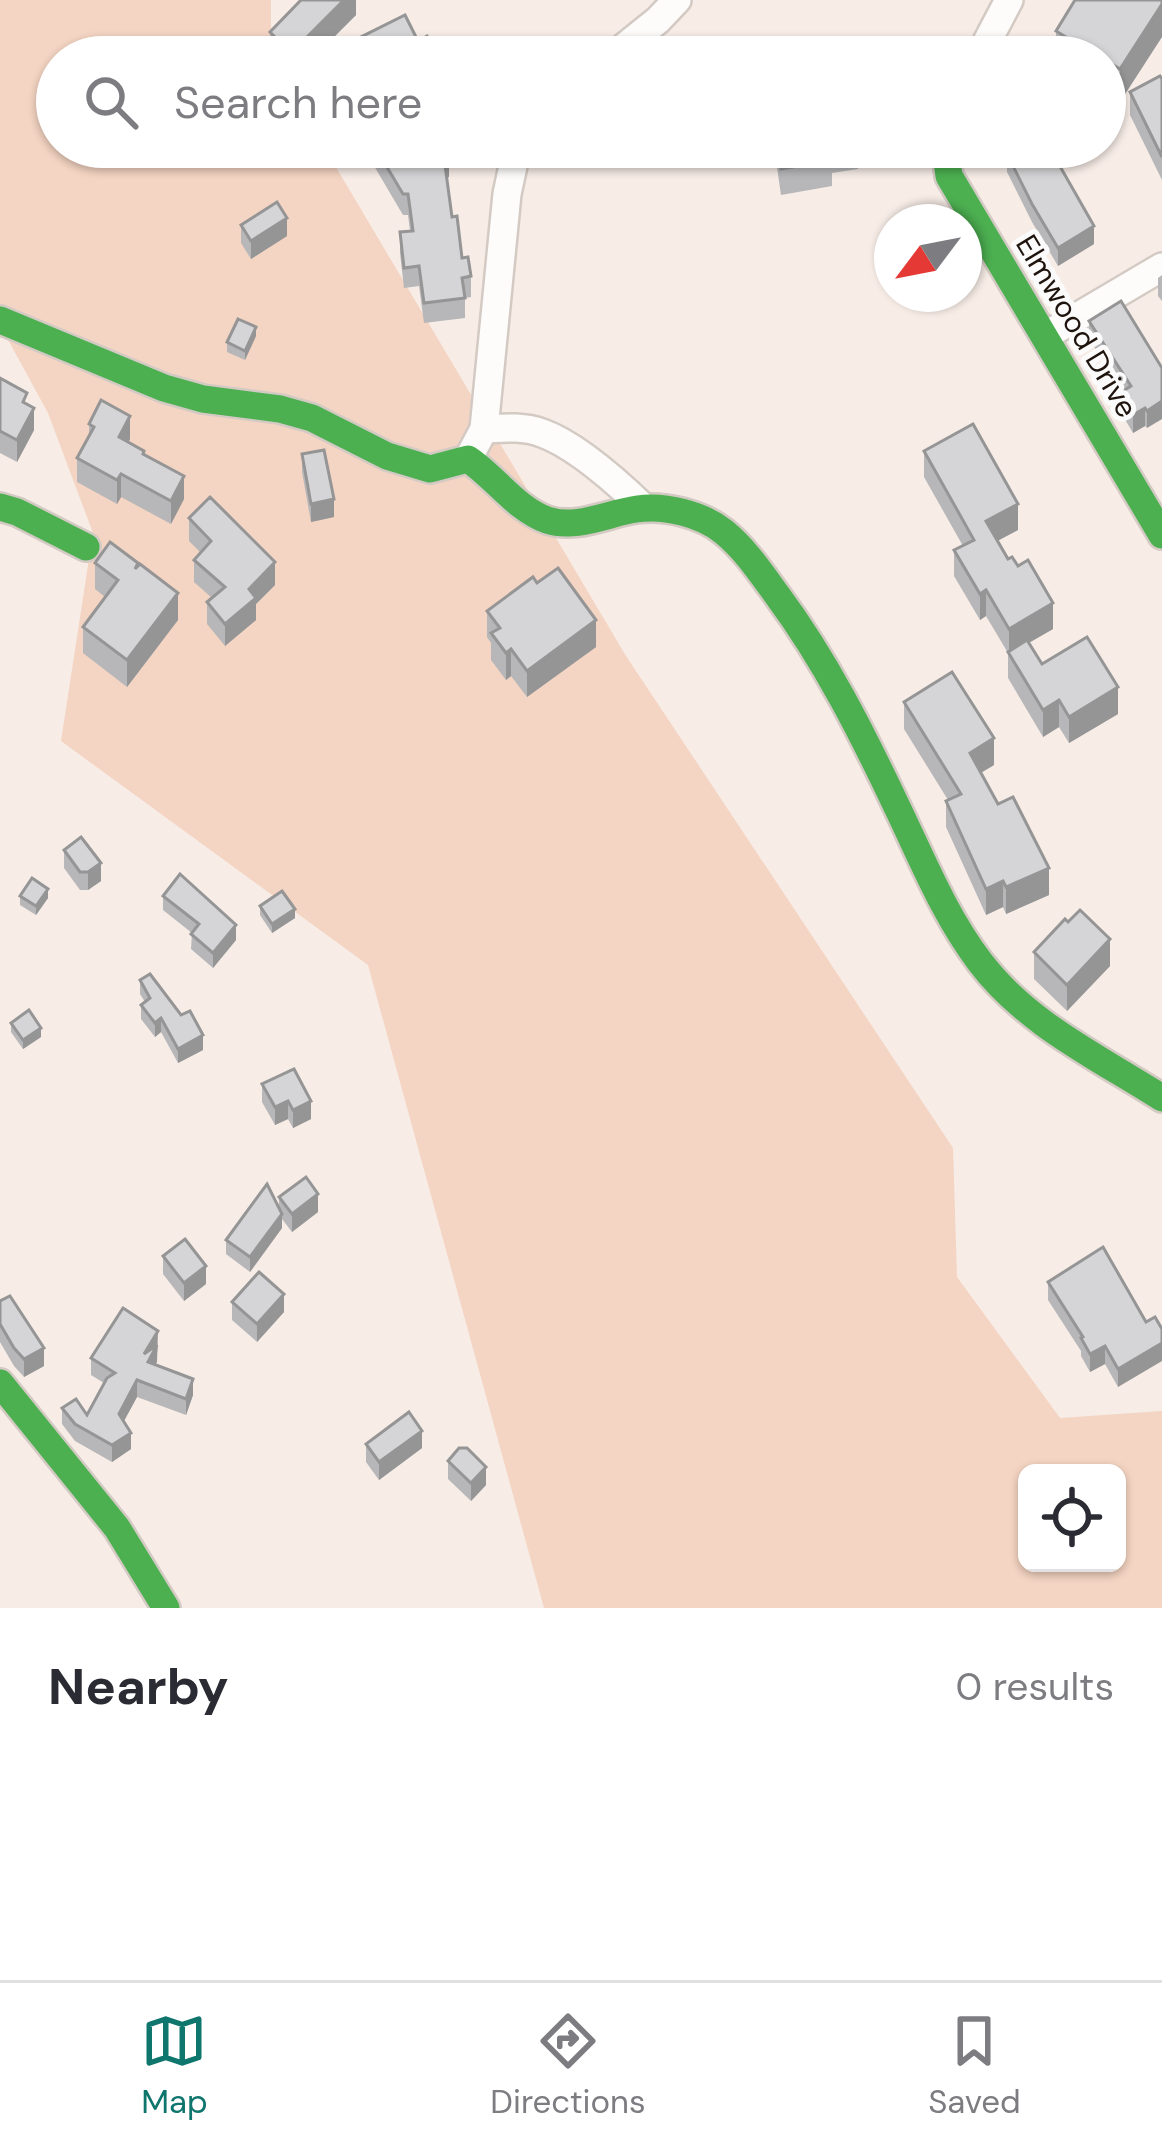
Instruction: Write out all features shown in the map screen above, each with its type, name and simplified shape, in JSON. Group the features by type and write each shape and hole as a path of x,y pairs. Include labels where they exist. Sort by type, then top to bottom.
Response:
{"street":[{"path":"638,36 677,0"},
{"path":"990,36 1009,0"},
{"path":"468,459 484,429 513,168"},
{"name":"Elmwood Drive","path":"948,168 1162,535"},
{"path":"1045,335 1162,268"},
{"path":"0,320 164,388 312,418 387,456 430,469 468,459 549,520 575,523 644,508 696,516 721,530 791,612 851,712 939,900 997,983 1029,1014 1162,1098"},
{"path":"484,429 513,427 543,433 600,470 644,508"},
{"path":"0,507 86,548"},
{"path":"0,1383 117,1528 166,1608"}],"shaded area":[{"path":"0,0 271,0 271,36 36,36 36,168 336,168 626,656 953,1148 957,1277 1060,1418 1162,1411 1162,1608 544,1608 368,965 61,741 93,533 48,413 0,325"}],"building":[{"path":"301,0 344,0 308,36 270,32"},
{"path":"1075,0 1162,0 1126,60 1126,36 1064,36 1056,31"},
{"path":"405,15 416,36 363,36"},
{"path":"1162,79 1162,157 1130,92"},
{"path":"388,168 445,168 452,217 457,216 462,258 468,257 471,276 462,278 465,298 424,303 419,266 404,268 400,232 413,231 408,194 403,194"},
{"path":"1014,168 1061,168 1094,226 1058,248"},
{"path":"277,202 287,218 251,241 241,225"},
{"path":"1121,301 1162,368 1162,401 1133,415 1120,393 1131,386 1089,321"},
{"path":"238,319 256,327 245,351 227,342"},
{"path":"0,378 27,393 23,402 34,408 17,440 0,431"},
{"path":"101,400 130,416 119,437 184,476 171,501 121,474 117,480 77,458 94,427 89,424"},
{"path":"973,424 1018,504 986,521 1008,559 1012,557 1018,566 1028,560 1053,603 1009,629 986,590 980,594 954,550 974,540 924,451"},
{"path":"324,450 334,499 311,504 302,454"},
{"path":"210,497 275,562 249,589 256,598 225,624 207,602 225,587 194,560 211,541 189,518"},
{"path":"110,542 138,563 135,569 140,564 178,593 127,660 83,627 118,580 95,563"},
{"path":"558,568 596,620 527,671 491,633 500,628 487,611 533,577 537,583"},
{"path":"1087,637 1118,687 1069,717 1059,700 1043,710 1008,652 1027,640 1042,664"},
{"path":"952,672 994,738 970,753 998,804 1013,797 1049,868 1006,887 1003,881 986,889 946,801 961,794 904,702"},
{"path":"81,837 101,863 88,872 80,872 64,850"},
{"path":"180,874 236,925 213,953 191,934 199,924 163,896"},
{"path":"32,878 48,889 36,906 20,896"},
{"path":"282,891 295,909 272,924 260,906"},
{"path":"1080,910 1110,939 1067,985 1034,952"},
{"path":"150,974 181,1015 190,1011 203,1035 178,1049 161,1018 155,1023 141,1005 150,998 140,980"},
{"path":"29,1010 41,1028 23,1040 11,1023"},
{"path":"294,1069 311,1101 293,1110 288,1101 275,1107 262,1084"},
{"path":"306,1177 318,1194 292,1214 279,1197"},
{"path":"267,1184 282,1214 250,1257 226,1240"},
{"path":"185,1239 206,1266 184,1283 163,1256"},
{"path":"1103,1247 1146,1322 1155,1317 1162,1329 1162,1343 1118,1369 1105,1346 1090,1354 1048,1282"},
{"path":"259,1272 284,1294 257,1324 232,1302"},
{"path":"10,1296 44,1348 24,1359 0,1324 0,1301"},
{"path":"123,1308 158,1331 144,1354 157,1345 148,1362 193,1379 186,1399 137,1380 119,1414 131,1433 112,1445 75,1424 62,1408 76,1399 87,1415 107,1378 115,1373 91,1358"},
{"path":"409,1412 422,1431 379,1462 366,1444"},
{"path":"459,1448 467,1448 486,1467 471,1483 448,1461"}],"traffic: fast":[{"path":"948,168 1162,535"},
{"path":"0,320 164,388 312,418 387,456 430,469 468,459 525,508 547,520 581,522 659,508 715,526 752,562 812,646 857,726 945,907 980,962 1041,1021 1162,1098"},
{"path":"0,507 86,547"},
{"path":"0,1383 117,1528 166,1608"}]}
